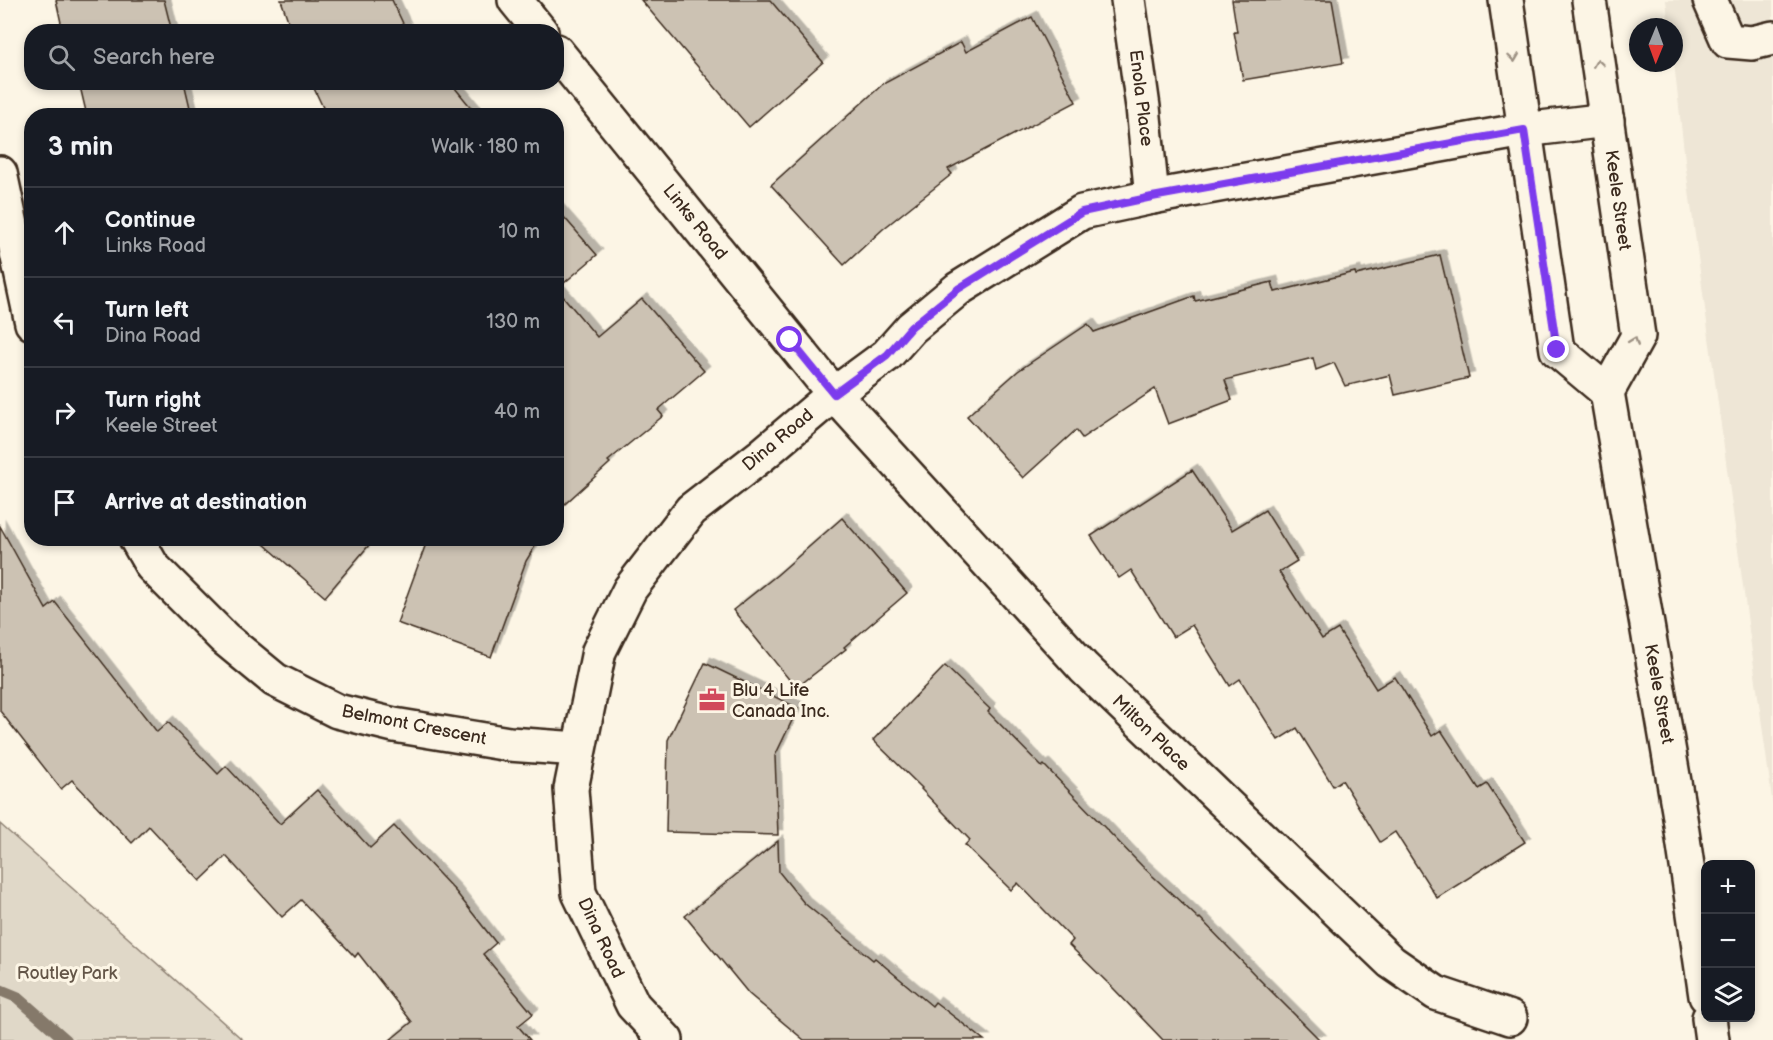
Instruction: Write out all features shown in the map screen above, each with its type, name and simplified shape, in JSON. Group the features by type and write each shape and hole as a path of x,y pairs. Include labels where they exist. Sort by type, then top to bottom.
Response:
{"street":[{"path":"515,0 534,24"},
{"name":"Enola Place","path":"1128,0 1143,107 1152,197"},
{"path":"1506,0 1557,350 1607,392"},
{"name":"Keele Street","path":"1589,0 1638,336 1607,392 1679,811 1702,968"},
{"path":"1710,0 1728,41 1752,43 1773,38"},
{"name":"Links Road","path":"564,61 834,394"},
{"name":"Dina Road","path":"666,1040 633,1005 579,893 571,789 599,651 630,589 691,510 762,455 834,394 887,355 911,327 958,289 1082,212 1152,197 1524,130 1607,120"},
{"path":"0,173 24,285"},
{"name":"Milton Place","path":"834,394 1084,668 1391,962 1436,993 1510,1018"},
{"name":"Belmont Crescent","path":"141,546 152,566 224,638 275,680 337,711 394,725 509,744 578,749"},
{"path":"1709,1022 1712,1040"}],"shaded area":[{"path":"1666,0 1773,0 1773,806 1686,169 1675,72 1683,72 1683,18 1668,18"}],"green space":[{"name":"Routley Park","path":"0,824 243,1040 0,1040"}],"building":[{"path":"56,0 164,0 170,24 61,24"},
{"path":"281,0 392,0 403,24 289,24"},
{"path":"641,0 770,0 823,62 749,127"},
{"path":"1232,0 1332,0 1343,63 1243,80 1234,32 1237,32"},
{"path":"1032,17 1076,102 948,169 952,174 883,229 844,265 771,185 883,84 961,42 966,52"},
{"path":"81,90 186,90 190,108 85,108"},
{"path":"315,90 457,90 471,108 323,108"},
{"path":"564,217 597,255 564,283"},
{"path":"1440,255 1469,378 1395,395 1390,375 1345,386 1334,363 1316,370 1313,358 1225,380 1232,400 1168,424 1155,389 1082,438 1076,430 1023,478 967,416 1018,371 1088,324 1094,332 1194,296 1195,301 1272,282 1275,292 1355,272 1356,275"},
{"path":"564,297 597,337 642,299 704,371 658,410 663,416 608,461 610,463 564,505"},
{"path":"1192,470 1232,530 1265,510 1297,561 1279,572 1322,639 1338,629 1376,689 1395,677 1432,736 1441,730 1479,789 1487,784 1525,842 1437,898 1395,832 1380,842 1342,780 1333,786 1297,728 1278,740 1240,679 1230,686 1192,625 1173,637 1131,570 1119,578 1091,536"},
{"path":"842,518 907,593 844,647 846,649 796,688 733,610"},
{"path":"0,526 46,609 55,602 157,732 168,722 218,774 226,766 280,824 317,790 370,848 394,826 456,892 496,943 483,954 533,1014 518,1026 530,1040 390,1040 412,1022 358,953 355,957 301,900 282,917 226,856 200,881 149,826 132,843 72,780 61,789 0,711"},
{"path":"266,546 368,546 325,597"},
{"path":"425,546 535,546 526,561 491,657 397,623"},
{"path":"705,663 798,708 775,756 778,835 666,832 668,740"},
{"path":"945,666 990,709 988,712 1042,767 1044,765 1142,866 1200,918 1320,1040 1163,1040 1069,945 1073,940 1018,883 1011,890 965,845 970,840 873,740"},
{"path":"778,841 779,872 804,903 932,1006 935,1002 984,1040 804,1040 749,994 685,916"}],"waterway":[{"path":"0,990 17,997 66,1040"}],"place":[{"name":"Blu 4 Life Canada Inc.","path":"712,700"}],"route":[{"path":"790,340 834,394 887,355 911,327 958,289 1082,212 1346,161 1524,130 1557,350"}]}
